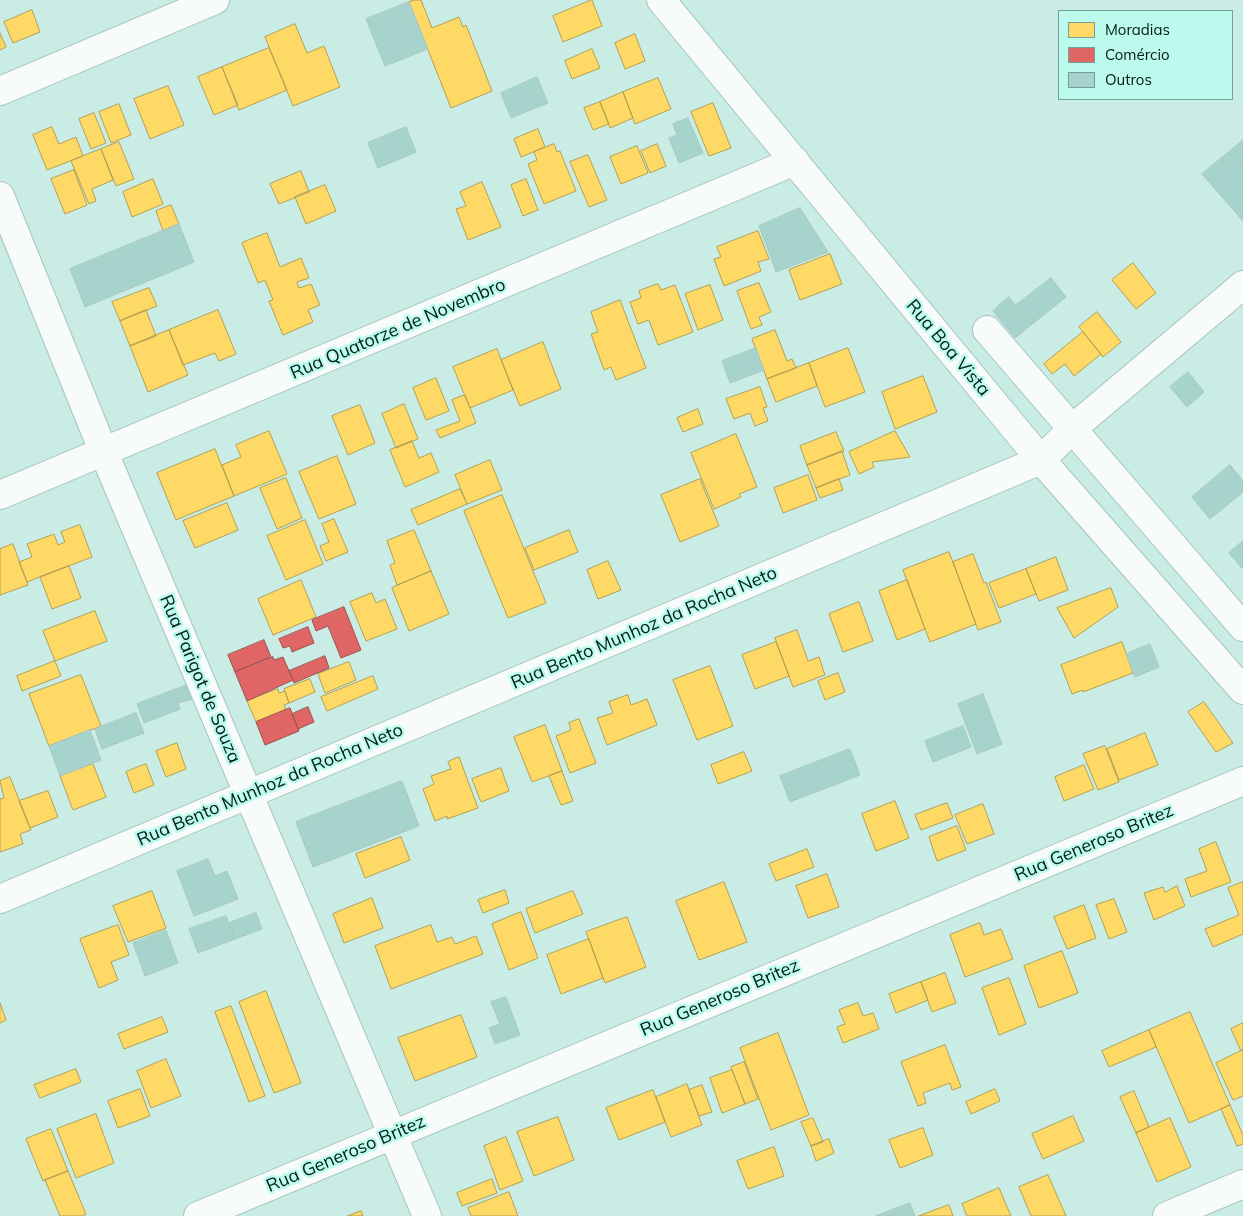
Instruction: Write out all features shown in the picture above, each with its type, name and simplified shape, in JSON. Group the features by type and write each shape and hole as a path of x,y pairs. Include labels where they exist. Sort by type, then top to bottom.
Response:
{"street":[{"path":"0,91 215,0"},
{"name":"Rua Boa Vista","path":"661,0 796,161 1041,460 1209,648 1243,690"},
{"name":"Rua Quatorze de Novembro","path":"0,496 796,161"},
{"name":"Rua Parigot de Souza","path":"0,196 104,453 248,795 394,1134 427,1216"},
{"name":"Rua Bento Munhoz da Rocha Neto","path":"0,899 1041,460 1073,428 1243,285"},
{"path":"987,330 1242,623 1209,648"},
{"name":"Rua Generoso Britez","path":"198,1216 1243,781"},
{"path":"1167,1216 1243,1184"}],"building: Moradias":[{"path":"421,0 432,28 459,17 463,27 466,25 492,91 451,108 409,2"},
{"path":"592,0 602,26 563,42 553,16"},
{"path":"32,10 40,32 13,43 4,22"},
{"path":"295,24 307,53 324,46 340,87 293,106 265,37"},
{"path":"0,33 6,47 0,50"},
{"path":"635,34 645,61 625,69 615,43"},
{"path":"269,48 287,90 239,110 222,67"},
{"path":"592,49 600,68 572,79 565,61"},
{"path":"222,67 238,105 214,115 198,77"},
{"path":"658,78 671,109 635,124 623,92"},
{"path":"168,86 184,125 150,139 134,99"},
{"path":"623,92 633,118 610,128 600,102"},
{"path":"600,102 609,124 593,130 584,108"},
{"path":"713,103 731,148 709,156 691,112"},
{"path":"119,104 131,135 111,143 99,112"},
{"path":"94,113 106,143 91,149 79,119"},
{"path":"52,127 59,144 76,137 83,156 47,170 33,135"},
{"path":"538,129 545,147 521,157 514,139"},
{"path":"119,142 134,179 116,186 101,149"},
{"path":"554,144 557,152 560,151 576,191 544,204 528,164 537,160 534,152"},
{"path":"657,144 666,166 650,173 641,151"},
{"path":"637,146 648,173 621,184 610,157"},
{"path":"101,149 113,180 92,189 96,201 89,204 71,161"},
{"path":"588,155 607,200 589,207 570,162"},
{"path":"74,170 87,205 65,214 51,179"},
{"path":"301,171 309,192 279,204 270,184"},
{"path":"153,179 163,204 132,217 123,192"},
{"path":"526,179 538,210 523,216 511,185"},
{"path":"482,182 501,227 468,240 456,209 466,206 460,192"},
{"path":"325,185 336,211 306,224 295,197"},
{"path":"171,205 179,224 163,231 156,211"},
{"path":"758,231 769,259 758,262 761,271 724,286 714,259 721,257 717,247"},
{"path":"267,233 280,267 301,258 309,278 297,282 299,288 311,284 320,305 308,310 313,322 283,335 269,301 273,300 265,280 258,283 242,243"},
{"path":"830,254 842,284 800,300 789,270"},
{"path":"1133,263 1156,293 1136,309 1112,280"},
{"path":"759,283 771,312 759,317 762,325 751,329 737,291"},
{"path":"658,284 661,290 675,285 693,332 658,345 649,320 638,324 630,302 641,298 639,291"},
{"path":"710,285 723,320 698,330 685,294"},
{"path":"149,288 157,306 120,321 112,302"},
{"path":"620,300 646,368 616,380 611,367 604,370 591,334 598,332 591,312"},
{"path":"146,310 156,336 130,346 120,321"},
{"path":"218,310 236,354 219,361 215,353 183,365 169,330"},
{"path":"1097,312 1121,342 1103,357 1079,327"},
{"path":"169,330 188,375 148,392 130,346"},
{"path":"775,330 787,361 792,359 796,368 767,379 752,339"},
{"path":"1083,332 1101,354 1074,376 1065,364 1052,374 1044,364"},
{"path":"543,342 561,389 520,406 501,360"},
{"path":"848,348 865,392 825,407 809,363"},
{"path":"497,349 513,390 470,408 453,367"},
{"path":"809,363 817,386 776,402 767,379"},
{"path":"923,376 937,412 895,429 882,392"},
{"path":"436,378 449,411 426,420 413,388"},
{"path":"760,387 767,407 763,408 768,421 755,426 750,413 734,419 726,399"},
{"path":"465,395 476,423 440,438 436,430 460,421 452,400"},
{"path":"404,404 418,439 396,448 382,414"},
{"path":"360,405 375,443 348,455 332,416"},
{"path":"698,409 703,424 683,432 677,418"},
{"path":"269,431 287,474 234,496 222,465 241,457 236,445"},
{"path":"895,431 910,457 872,462 874,467 859,474 849,452"},
{"path":"836,432 844,451 807,465 800,446"},
{"path":"736,434 757,487 739,494 741,497 714,509 691,453"},
{"path":"412,441 419,458 431,453 439,472 405,487 390,450"},
{"path":"215,449 234,496 176,520 157,473"},
{"path":"842,451 850,475 816,488 807,465"},
{"path":"337,456 356,504 319,519 299,472"},
{"path":"490,460 502,490 467,504 455,475"},
{"path":"808,475 817,500 783,513 774,488"},
{"path":"286,478 302,518 277,529 260,488"},
{"path":"700,479 719,526 680,542 661,495"},
{"path":"839,479 843,490 820,498 816,488"},
{"path":"460,489 467,504 418,525 411,510"},
{"path":"502,495 546,603 508,618 464,511"},
{"path":"227,503 238,530 195,548 183,521"},
{"path":"334,519 348,552 326,561 320,546 329,542 322,524"},
{"path":"305,520 323,564 286,580 267,536"},
{"path":"80,525 92,557 27,582 19,562 32,557 27,544 54,534 58,545 65,542 61,532"},
{"path":"414,530 431,571 397,585 390,565 395,563 387,541"},
{"path":"569,530 578,552 534,570 525,548"},
{"path":"13,544 28,585 0,595 0,549"},
{"path":"949,552 976,624 930,642 903,570"},
{"path":"973,554 1001,622 978,630 953,562"},
{"path":"1056,557 1068,590 1039,601 1026,569"},
{"path":"608,561 621,590 598,599 587,570"},
{"path":"69,566 81,598 52,609 40,577"},
{"path":"1026,569 1036,594 999,608 989,583"},
{"path":"431,571 449,614 409,631 392,588"},
{"path":"301,580 316,617 273,635 258,599"},
{"path":"907,580 925,629 897,640 879,591"},
{"path":"1111,588 1118,607 1074,638 1057,608"},
{"path":"372,593 376,603 385,599 397,629 366,641 350,602"},
{"path":"859,602 873,641 843,652 829,614"},
{"path":"95,611 107,641 55,661 43,631"},
{"path":"797,630 808,661 819,657 825,675 793,687 775,638"},
{"path":"776,642 789,676 755,689 742,655"},
{"path":"1122,642 1133,673 1083,692 1083,690 1072,694 1061,665"},
{"path":"55,661 61,676 22,691 17,676"},
{"path":"349,662 356,680 325,693 318,674"},
{"path":"710,666 733,726 697,740 673,680"},
{"path":"838,673 845,692 825,700 818,681"},
{"path":"81,675 101,726 49,746 29,694"},
{"path":"373,676 378,689 327,711 321,697"},
{"path":"310,679 315,692 289,703 284,689"},
{"path":"278,689 279,693 285,691 289,703 284,705 286,710 256,722 247,701"},
{"path":"628,695 631,705 647,699 657,725 607,745 597,718 613,713 609,702"},
{"path":"1204,702 1233,743 1216,752 1188,712"},
{"path":"579,719 596,763 570,773 556,736 571,730 569,723"},
{"path":"545,725 562,771 532,782 514,737"},
{"path":"1145,733 1158,765 1119,780 1107,749"},
{"path":"177,743 186,769 166,777 156,751"},
{"path":"1105,746 1119,782 1098,790 1083,754"},
{"path":"744,752 752,771 718,784 711,765"},
{"path":"459,757 478,808 447,819 447,816 435,821 423,789 434,784 431,776 451,769 448,762"},
{"path":"93,764 106,797 73,810 60,776"},
{"path":"146,764 154,785 134,793 126,772"},
{"path":"1084,765 1094,789 1064,801 1055,777"},
{"path":"501,768 509,791 481,802 472,779"},
{"path":"562,771 573,801 561,805 549,776"},
{"path":"10,777 31,830 20,834 23,844 0,852 0,799 4,798 0,781"},
{"path":"48,791 58,817 30,828 19,801"},
{"path":"895,801 909,838 876,851 862,814"},
{"path":"947,803 953,818 921,830 915,815"},
{"path":"983,804 994,834 967,844 955,815"},
{"path":"957,826 966,850 937,861 929,837"},
{"path":"401,837 410,860 365,878 356,854"},
{"path":"1216,842 1231,882 1191,897 1185,879 1207,871 1199,849"},
{"path":"807,849 814,867 776,881 769,864"},
{"path":"827,874 839,907 808,918 796,886"},
{"path":"724,882 747,942 699,960 676,901"},
{"path":"1243,882 1243,934 1213,947 1205,929 1239,915 1228,888"},
{"path":"1177,886 1185,906 1154,920 1144,893 1163,887 1165,892"},
{"path":"505,890 509,903 483,913 478,900"},
{"path":"152,891 166,928 128,942 113,906"},
{"path":"573,891 583,914 535,933 526,909"},
{"path":"372,898 383,928 344,943 333,914"},
{"path":"1114,899 1127,932 1109,939 1096,905"},
{"path":"1084,905 1096,938 1067,949 1054,917"},
{"path":"521,912 538,958 509,970 492,924"},
{"path":"627,917 646,967 605,983 586,932"},
{"path":"980,923 984,935 1001,929 1013,959 965,977 950,935"},
{"path":"118,925 129,955 111,962 118,980 99,988 80,939"},
{"path":"431,925 437,942 452,937 455,944 476,936 483,954 391,989 375,946"},
{"path":"589,939 603,978 561,994 547,955"},
{"path":"1062,951 1078,993 1039,1008 1024,966"},
{"path":"945,973 956,1003 932,1012 921,982"},
{"path":"1009,978 1026,1024 999,1035 982,988"},
{"path":"921,982 928,1000 896,1013 889,994"},
{"path":"266,991 301,1083 274,1093 239,1002"},
{"path":"0,1003 6,1020 0,1023"},
{"path":"858,1003 863,1016 873,1013 879,1029 843,1043 837,1027 845,1024 839,1010"},
{"path":"231,1006 265,1096 249,1102 215,1012"},
{"path":"1190,1012 1230,1105 1189,1123 1149,1030"},
{"path":"461,1015 477,1057 415,1081 398,1038"},
{"path":"162,1017 168,1032 124,1049 118,1034"},
{"path":"1243,1023 1243,1050 1241,1051 1231,1029"},
{"path":"1149,1030 1156,1047 1109,1067 1102,1051"},
{"path":"778,1033 809,1115 771,1130 740,1048"},
{"path":"945,1045 961,1087 952,1090 950,1083 923,1093 926,1103 918,1106 901,1062"},
{"path":"1243,1050 1243,1096 1233,1100 1216,1063"},
{"path":"166,1059 181,1096 151,1108 137,1071"},
{"path":"744,1062 758,1099 745,1104 731,1067"},
{"path":"76,1069 81,1082 40,1098 34,1085"},
{"path":"732,1070 745,1104 722,1113 710,1078"},
{"path":"687,1084 702,1125 671,1137 656,1097"},
{"path":"702,1085 712,1112 699,1116 689,1090"},
{"path":"140,1089 150,1116 118,1128 108,1101"},
{"path":"995,1089 1000,1101 971,1114 966,1102"},
{"path":"653,1090 665,1122 619,1140 606,1108"},
{"path":"1134,1091 1149,1127 1136,1133 1120,1097"},
{"path":"1230,1105 1243,1135 1243,1144 1237,1146 1221,1109"},
{"path":"96,1114 114,1163 76,1178 57,1129"},
{"path":"1073,1116 1084,1141 1043,1159 1032,1134"},
{"path":"558,1117 574,1160 534,1176 517,1132"},
{"path":"813,1118 823,1142 811,1146 801,1122"},
{"path":"1170,1118 1191,1167 1157,1182 1136,1133"},
{"path":"923,1128 933,1155 900,1168 889,1140"},
{"path":"51,1129 68,1171 43,1181 26,1139"},
{"path":"506,1137 523,1181 500,1190 484,1146"},
{"path":"829,1139 834,1153 816,1161 811,1146"},
{"path":"774,1147 784,1176 748,1189 737,1161"},
{"path":"68,1171 86,1214 82,1216 60,1216 45,1180"},
{"path":"1048,1175 1066,1216 1031,1216 1019,1187"},
{"path":"492,1179 497,1193 462,1206 457,1193"},
{"path":"999,1188 1011,1216 967,1216 962,1204"},
{"path":"509,1192 518,1216 471,1216 468,1208"},
{"path":"949,1205 953,1216 919,1216"},
{"path":"361,1211 363,1216 348,1216"}],"building: Comércio":[{"path":"344,607 361,650 341,658 328,626 316,631 312,620"},
{"path":"308,627 314,643 292,652 290,646 283,648 279,639"},
{"path":"264,640 271,657 235,672 228,655"},
{"path":"325,656 329,668 294,683 289,671"},
{"path":"273,657 274,660 283,657 293,680 247,701 235,672"},
{"path":"308,707 314,722 298,729 292,714"},
{"path":"290,708 299,731 265,745 256,722"}],"building: Outros":[{"path":"409,2 428,49 385,66 366,19"},
{"path":"537,77 548,103 511,118 501,93"},
{"path":"688,118 703,153 679,163 669,138 677,135 673,124"},
{"path":"406,127 416,152 378,168 368,143"},
{"path":"1243,140 1243,169 1229,152"},
{"path":"1229,152 1243,169 1243,221 1202,174"},
{"path":"800,208 828,252 776,272 759,226"},
{"path":"179,224 194,262 85,307 70,269"},
{"path":"1051,278 1066,297 1031,325 1015,306"},
{"path":"1009,297 1031,325 1015,338 993,311"},
{"path":"756,348 764,370 730,383 722,361"},
{"path":"1188,372 1204,392 1187,407 1170,387"},
{"path":"1230,465 1243,481 1243,492 1210,519 1192,497"},
{"path":"1243,541 1243,569 1229,553"},
{"path":"1150,644 1159,667 1135,677 1126,654"},
{"path":"187,685 192,699 178,703 180,709 144,723 137,704"},
{"path":"983,694 1002,744 977,754 958,704"},
{"path":"136,713 144,733 102,749 95,729"},
{"path":"963,726 971,747 933,762 925,741"},
{"path":"90,730 101,760 60,776 49,746"},
{"path":"850,749 860,775 790,802 780,776"},
{"path":"402,781 419,826 313,867 296,822"},
{"path":"208,859 215,876 227,871 238,899 194,916 177,871"},
{"path":"256,913 262,929 235,939 229,923"},
{"path":"226,916 235,939 198,953 189,929"},
{"path":"166,930 178,963 145,976 133,943"},
{"path":"506,997 520,1035 495,1044 489,1028 500,1024 491,1002"},
{"path":"910,1203 915,1216 876,1216"}]}
